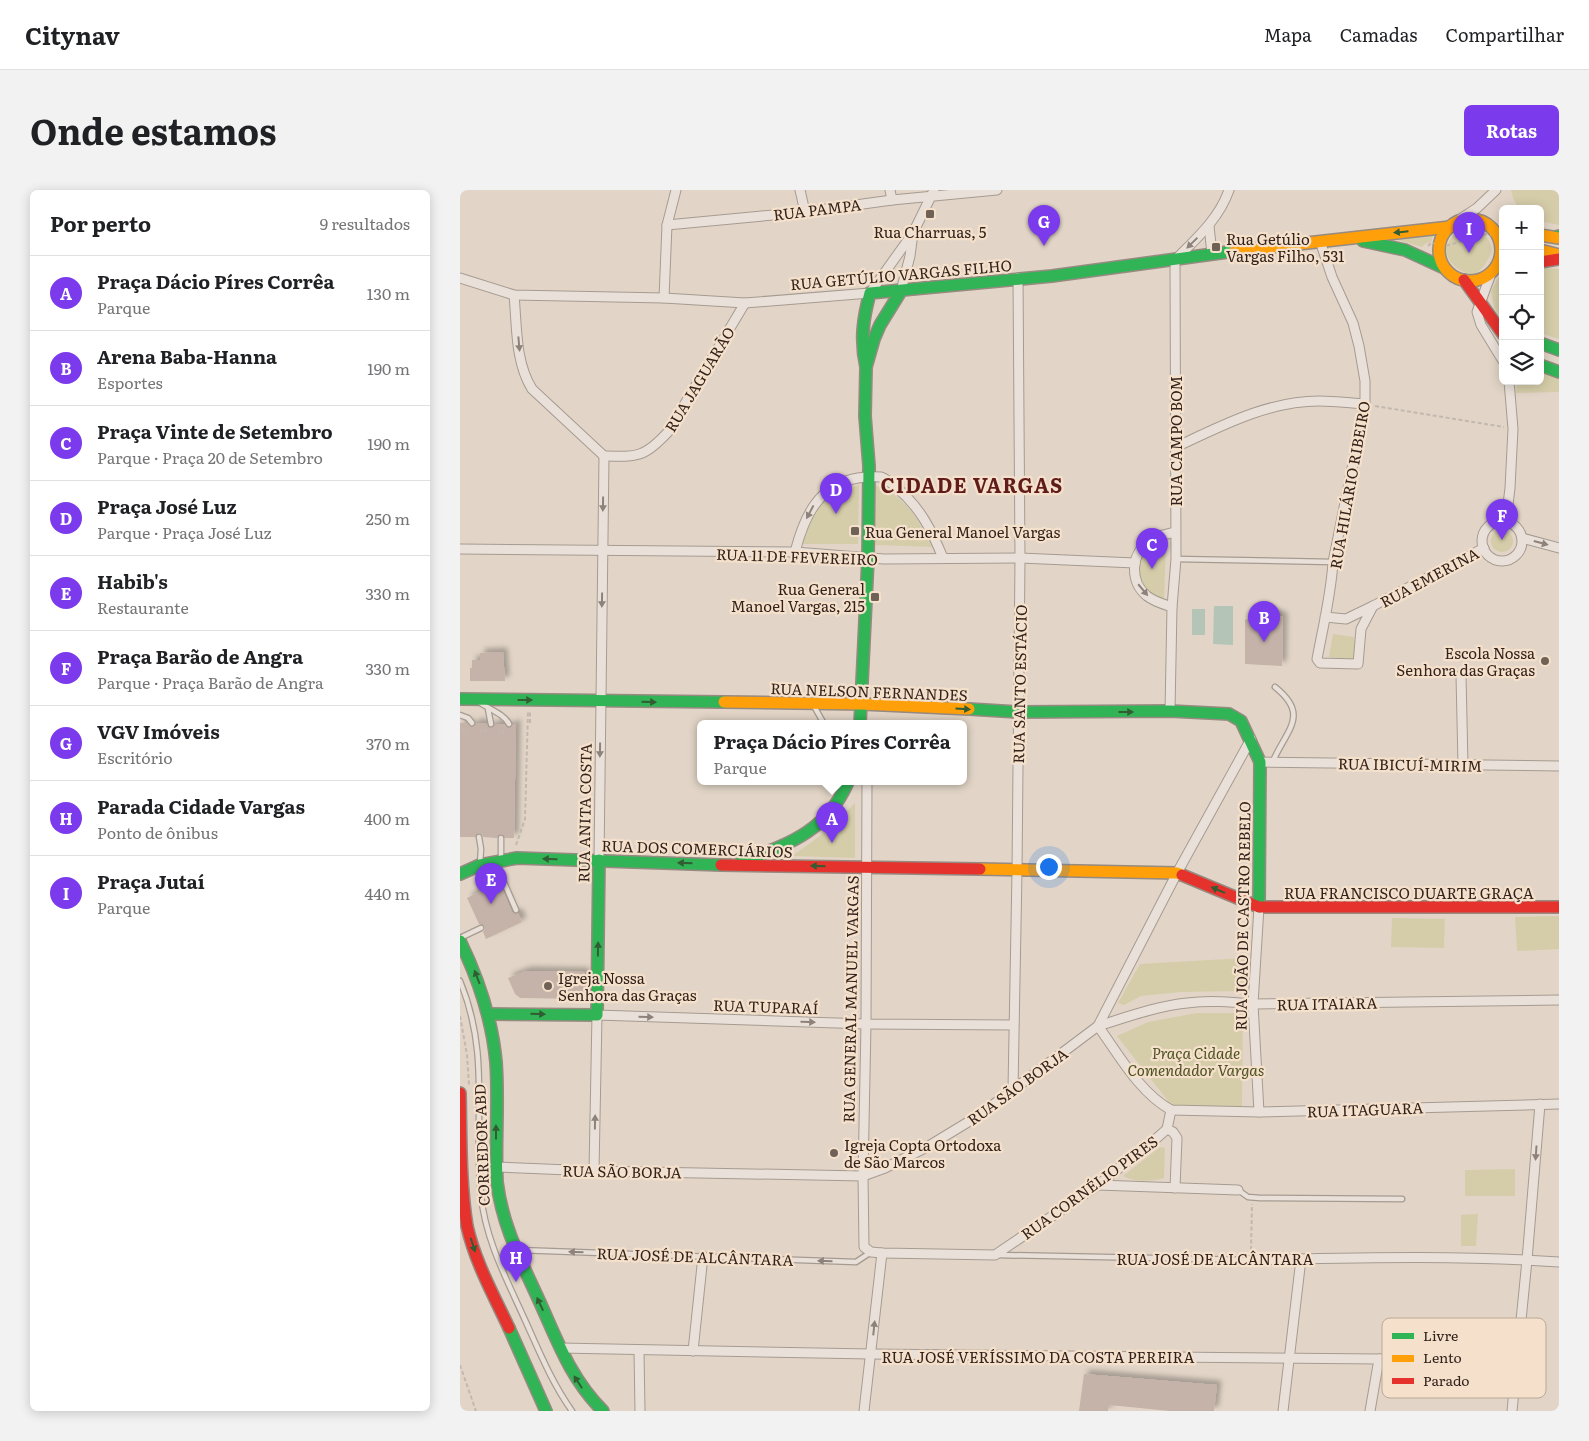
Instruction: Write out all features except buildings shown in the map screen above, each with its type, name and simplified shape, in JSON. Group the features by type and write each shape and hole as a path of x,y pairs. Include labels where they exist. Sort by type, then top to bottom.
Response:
{"main road":[{"name":"RUA GETÚLIO VARGAS FILHO","path":"870,293 1052,276 1212,254 1452,225 1468,219 1483,222 1498,232"},
{"path":"1444,268 1440,258 1439,244 1442,236 1452,225"},
{"path":"1498,232 1501,250"},
{"path":"1544,235 1558,237"},
{"name":"RUA GETÚLIO VARGAS FILHO","path":"1345,238 1402,249 1420,255 1444,268 1450,274 1464,280"},
{"path":"1544,251 1559,255"},
{"path":"1544,261 1559,259"},
{"path":"1464,280 1479,280 1492,271 1499,260"},
{"path":"1464,280 1499,328"},
{"path":"866,308 869,315 876,318 884,317 901,291"},
{"path":"866,367 861,350 861,337 870,293"},
{"path":"860,720 868,558 868,476 865,416 866,367 874,339 889,310"},
{"path":"1544,344 1559,350"},
{"path":"1544,366 1559,372"},
{"name":"RUA NELSON FERNANDES","path":"460,699 812,703 1018,712 1170,711 1229,714 1240,721 1251,739 1258,757"},
{"name":"RUA JOÃO DE CASTRO REBELO","path":"1258,757 1258,907"},
{"path":"734,865 802,837 821,823 834,809 845,792 847,785"},
{"name":"RUA DOS COMERCIÁRIOS","path":"460,874 480,865 517,858 734,865 1178,873 1258,907"},
{"name":"RUA ANITA COSTA","path":"597,1015 599,860"},
{"name":"RUA FRANCISCO DUARTE GRAÇA","path":"1258,907 1559,907"},
{"path":"460,940 472,965 489,1014 496,1066 496,1167 502,1216 515,1250 560,1348 575,1377 602,1411"},
{"name":"RUA TUPARAÍ","path":"489,1014 597,1015"},
{"path":"460,1093 462,1194 467,1227 477,1257 546,1409"}],"street":[{"path":"664,298 667,225 676,190"},
{"path":"800,190 805,212"},
{"path":"890,190 892,200"},
{"name":"RUA PAMPA","path":"667,225 805,212 932,194 997,190"},
{"path":"1175,260 1209,226 1229,190"},
{"path":"1452,225 1477,208 1496,190"},
{"path":"870,293 913,233 932,194"},
{"path":"1209,226 1212,254"},
{"path":"901,291 910,256 913,233"},
{"name":"RUA HILÁRIO RIBEIRO","path":"1320,241 1332,277 1353,323 1365,381 1365,404 1333,562 1332,584 1324,617 1318,662 1356,665 1359,662 1362,629 1374,606"},
{"name":"RUA CAMPO BOM","path":"1170,711 1172,607 1176,559 1175,260"},
{"path":"1492,271 1477,312 1478,319 1499,354"},
{"name":"RUA GETÚLIO VARGAS FILHO","path":"460,278 514,295 664,298 745,303 870,293"},
{"name":"RUA SANTO ESTÁCIO","path":"1013,1089 1020,558 1018,278"},
{"path":"514,295 520,361 526,379 532,389 604,456"},
{"name":"RUA JAGUARÃO","path":"604,456 633,457 646,453 657,444 668,432 745,303"},
{"path":"1506,521 1513,429 1509,385"},
{"path":"1176,447 1242,418 1275,407 1318,401 1365,404"},
{"name":"RUA ANITA COSTA","path":"599,860 604,456"},
{"path":"794,552 804,522 814,505 829,490 853,479 868,476 882,478 904,494 926,520 943,558"},
{"path":"1506,521 1518,529 1522,538 1519,552 1507,560 1493,558 1484,548 1482,541 1487,528 1492,524 1506,521"},
{"path":"1172,607 1156,602 1140,589 1134,573 1135,563 1144,545 1150,540 1175,532"},
{"path":"1522,538 1559,548"},
{"name":"RUA EMERINA","path":"1324,617 1346,619 1484,548"},
{"name":"RUA 11 DE FEVEREIRO","path":"460,549 794,552 868,558 1020,558 1135,563"},
{"path":"1461,674 1462,765"},
{"name":"RUA SÃO BORJA","path":"496,1167 594,1171 863,1176 885,1168 927,1147 978,1116 1098,1026 1251,739"},
{"name":"RUA IBICUÍ-MIRIM","path":"1258,757 1273,763 1559,766"},
{"name":"RUA GENERAL MANUEL VARGAS","path":"867,785 863,1176 868,1250"},
{"name":"RUA JOÃO DE CASTRO REBELO","path":"1258,907 1253,1004 1259,1112"},
{"name":"RUA ITAIARA","path":"1098,1026 1151,1009 1187,1003 1253,1004 1559,1000"},
{"name":"RUA ANITA COSTA","path":"594,1171 597,1015"},
{"name":"RUA TUPARAÍ","path":"597,1015 866,1024 1013,1025"},
{"path":"1098,1026 1142,1087 1159,1104 1170,1110"},
{"path":"1520,1318 1540,1104"},
{"name":"RUA ITAGUARA","path":"1170,1110 1259,1112 1559,1104"},
{"name":"RUA CORNÉLIO PIRES","path":"994,1255 1098,1185 1145,1148 1167,1129 1170,1110"},
{"path":"1167,1129 1173,1132 1177,1138 1175,1188"},
{"path":"1098,1185 1238,1190"},
{"name":"RUA JOSÉ DE ALCÂNTARA","path":"868,1250 882,1253 994,1255"},
{"path":"864,1411 882,1253"},
{"path":"693,1351 703,1256"},
{"path":"1283,1411 1301,1259"},
{"name":"RUA JOSÉ DE ALCÂNTARA","path":"1251,1260 1527,1260 1559,1262"},
{"name":"RUA JOSÉ VERÍSSIMO DA COSTA PEREIRA","path":"560,1348 639,1351 1380,1359"},
{"path":"639,1351 640,1411"},
{"path":"1370,1411 1380,1359"},
{"path":"1512,1411 1513,1398"}],"lane":[{"path":"1176,559 1333,562"},
{"path":"1273,763 1278,748 1294,720 1290,701 1275,688"},
{"path":"476,700 488,709 504,716 509,724"},
{"path":"812,703 822,720"},
{"path":"488,709 491,724"},
{"path":"461,715 468,718 472,723"},
{"path":"478,837 481,849 480,865"},
{"path":"501,838 498,861 517,908 516,910"},
{"path":"460,940 481,928"},
{"name":"CORREDOR ABD","path":"460,981 474,1022 478,1047 480,1068 480,1181 484,1214 494,1250 521,1311 553,1380 572,1411"},
{"path":"1238,1190 1248,1197 1260,1198 1402,1199"},
{"name":"RUA JOSÉ DE ALCÂNTARA","path":"515,1250 856,1262 868,1250"},
{"name":"RUA JOSÉ DE ALCÂNTARA","path":"994,1255 1251,1260"}],"path":[{"path":"1425,248 1431,243 1449,245 1498,232"},
{"path":"1365,404 1513,429"},
{"path":"516,845 525,819 528,710 530,710"},
{"path":"530,716 530,723"},
{"path":"463,732 463,730 466,730 466,735"},
{"path":"481,733 481,730 485,730 485,735"},
{"path":"499,733 499,730 503,730 503,735"},
{"path":"1251,1260 1252,1204"},
{"path":"460,1365 476,1411"}],"green space":[{"path":"1511,190 1559,190 1559,225 1544,222 1544,205 1517,205"},
{"path":"1469,228 1485,234 1492,250 1481,269 1471,275 1452,263 1446,250 1449,241 1454,235 1460,230"},
{"path":"1435,232 1431,242 1422,247 1394,239"},
{"path":"1544,268 1559,269 1559,339 1544,334"},
{"path":"1499,276 1499,315 1494,307 1491,291"},
{"path":"1544,372 1559,378 1559,392 1516,393 1517,385 1544,385"},
{"path":"859,485 858,544 802,544 810,520 820,504 835,493"},
{"path":"875,485 903,502 916,518 932,547 875,545"},
{"path":"1502,530 1510,533 1513,541 1510,549 1502,552 1494,549 1491,541 1494,533"},
{"path":"1166,542 1164,602 1152,596 1143,588 1139,572 1140,564 1149,549 1157,544"},
{"path":"1333,634 1354,637 1354,659 1329,657"},
{"path":"855,803 855,858 792,856 827,831"},
{"path":"1559,916 1559,949 1517,951 1515,917"},
{"path":"1392,918 1445,919 1444,948 1391,947"},
{"path":"1245,958 1246,987 1244,991 1181,992 1141,996 1124,1005 1118,1003 1140,964"},
{"name":"Praça Cidade Comendador Vargas","path":"1197,1013 1243,1013 1242,1107 1172,1106 1117,1036 1148,1022"},
{"path":"1160,1147 1165,1148 1164,1178 1143,1181 1123,1176"},
{"path":"1515,1169 1515,1196 1465,1196 1465,1170"},
{"path":"1478,1214 1476,1246 1461,1246 1461,1215"}],"shaded area":[{"path":"1214,606 1233,606 1233,645 1213,644"},
{"path":"1192,609 1205,609 1205,635 1192,635"}],"traffic: fast":[{"path":"1555,237 1559,236"},
{"path":"1363,241 1405,250 1444,268"},
{"path":"866,367 863,330 870,293 1052,276 1235,251"},
{"path":"860,720 868,558 869,466 865,416 866,367 880,325 901,291"},
{"path":"1544,344 1559,350"},
{"path":"1544,366 1559,372"},
{"path":"460,699 724,702"},
{"path":"969,709 1018,712 1170,711 1229,714 1241,721 1260,762 1259,907"},
{"path":"741,862 790,842 817,825 829,813 846,785"},
{"path":"460,874 480,865 517,858 721,865"},
{"path":"489,1014 597,1015 599,860"},
{"path":"460,941 484,1000 494,1046 497,1077 497,1182 507,1227 572,1371 591,1398 603,1411"},
{"path":"509,1328 546,1411"}],"traffic: slow":[{"path":"1470,219 1482,222 1492,228 1498,238 1501,250 1498,262 1492,272 1482,278 1470,281 1458,278 1448,272 1442,262 1439,250 1442,238 1448,228 1458,222 1470,219"},
{"path":"1235,251 1450,227"},
{"path":"1544,236 1559,238"},
{"path":"1544,251 1559,255"},
{"path":"724,702 862,704 969,709"},
{"path":"980,869 1177,873 1182,875"}],"traffic: jam":[{"path":"1544,261 1559,259"},
{"path":"1464,280 1499,328"},
{"path":"721,865 980,869"},
{"path":"1182,875 1259,907 1559,907"},
{"path":"460,1093 462,1177 467,1226 480,1266 509,1328"}],"place":[{"name":"Rua Charruas, 5","path":"930,214"},
{"name":"VGV Imóveis","path":"1044,246"},
{"name":"Rua Getúlio Vargas Filho, 531","path":"1216,247"},
{"name":"Praça Jutaí","path":"1469,253"},
{"name":"Praça José Luz","path":"836,514"},
{"name":"Rua General Manoel Vargas","path":"855,531"},
{"name":"Praça Barão de Angra","path":"1502,540"},
{"name":"Praça Vinte de Setembro","path":"1152,569"},
{"name":"Rua General Manoel Vargas, 215","path":"875,597"},
{"name":"Arena Baba-Hanna","path":"1264,642"},
{"name":"Escola Nossa Senhora das Graças","path":"1545,661"},
{"name":"Praça Dácio Píres Corrêa","path":"832,843"},
{"name":"Habib's","path":"491,904"},
{"name":"Igreja Nossa Senhora das Graças","path":"548,986"},
{"name":"Igreja Copta Ortodoxa de São Marcos","path":"834,1153"},
{"name":"Parada Cidade Vargas","path":"516,1282"}],"district":[{"name":"CIDADE VARGAS","path":"972,484"}]}
